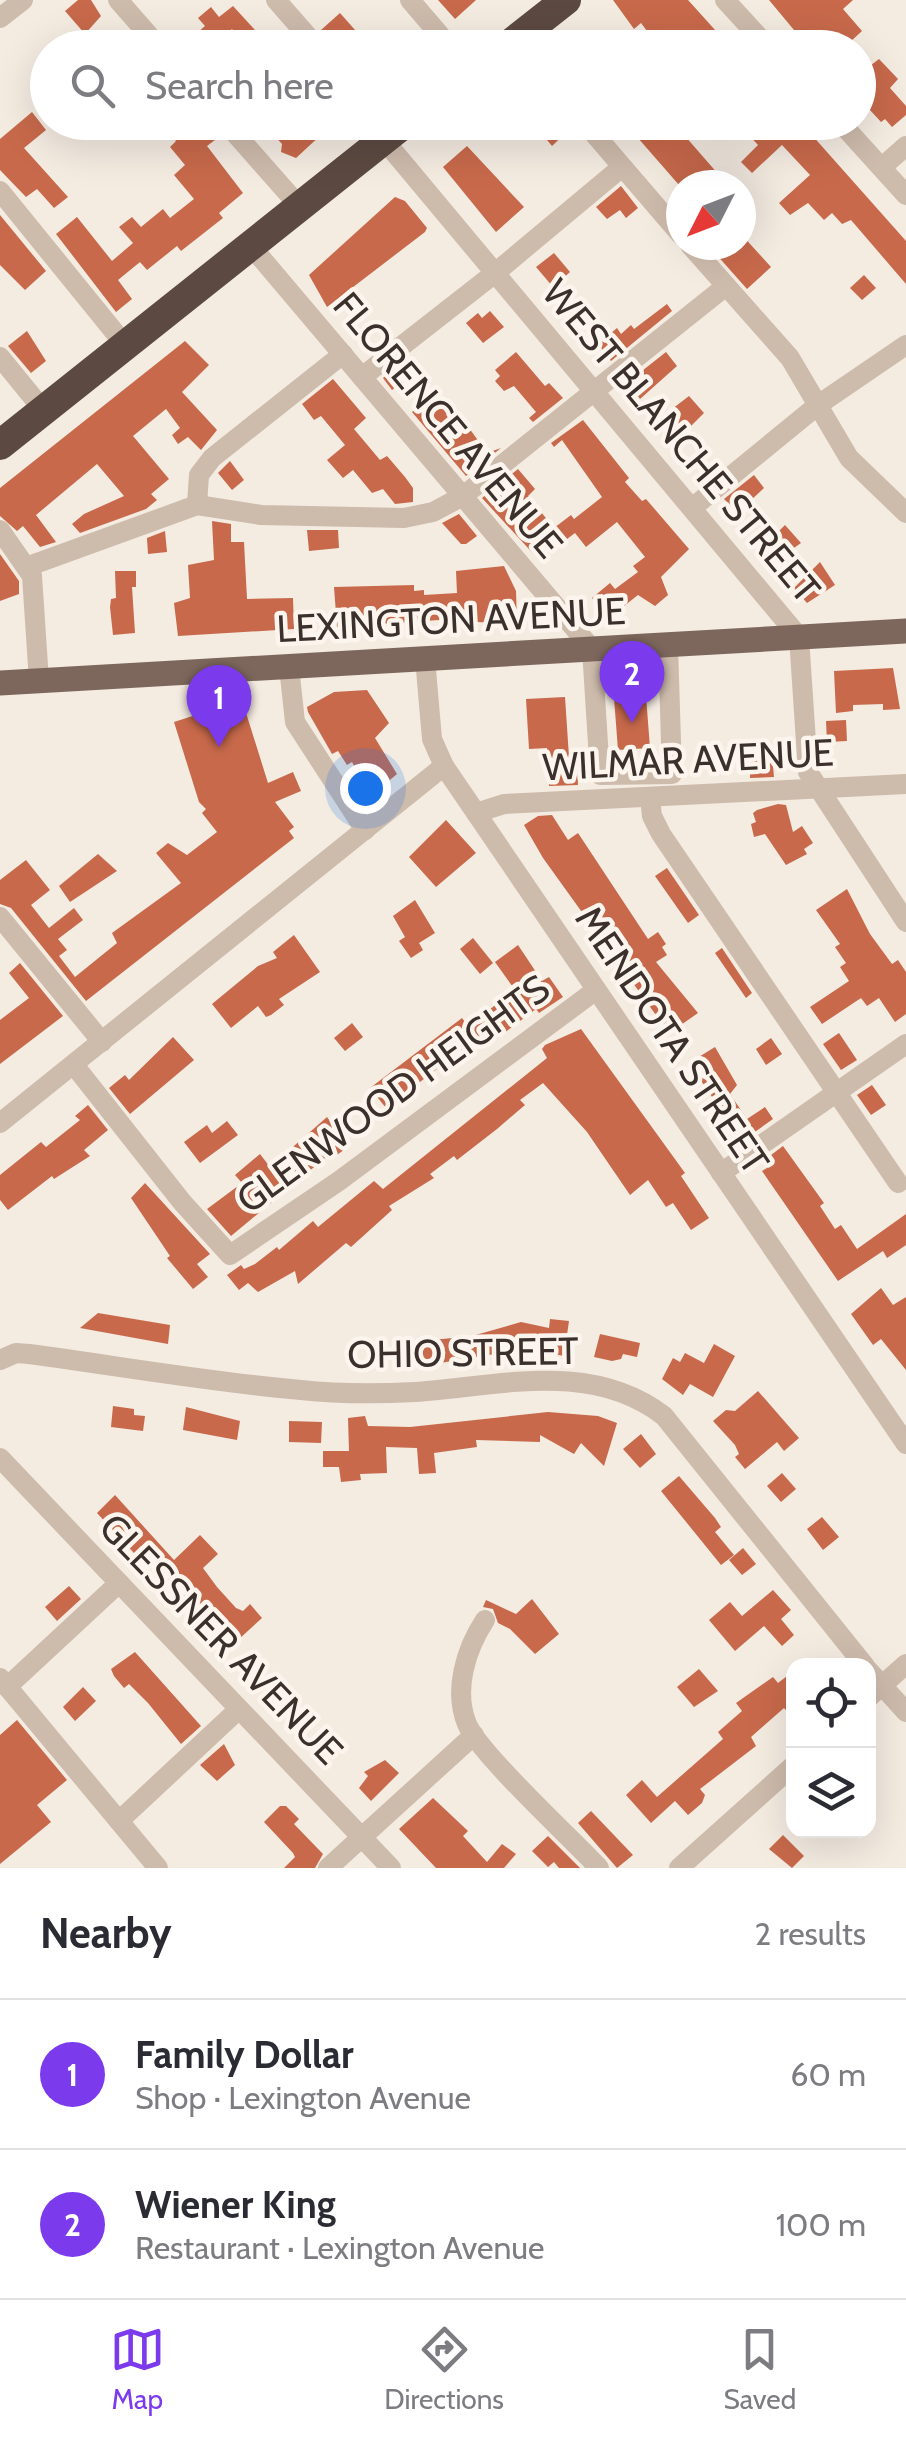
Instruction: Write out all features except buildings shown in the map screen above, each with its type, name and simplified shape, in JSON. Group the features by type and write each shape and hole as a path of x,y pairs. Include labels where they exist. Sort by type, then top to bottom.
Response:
{"highway":[{"path":"530,30 562,1"},
{"path":"0,445 379,140"}],"main road":[{"name":"LEXINGTON AVENUE","path":"0,683 906,631"}],"street":[{"path":"0,18 23,0"},
{"path":"118,0 144,30"},
{"path":"276,0 302,30"},
{"path":"410,0 436,30"},
{"path":"725,0 753,30"},
{"path":"242,140 300,207"},
{"name":"WEST BLANCHE STREET","path":"400,140 495,273 799,636 808,772 906,922"},
{"path":"599,140 666,218"},
{"path":"856,140 906,195"},
{"path":"882,168 906,146"},
{"path":"362,377 622,167"},
{"path":"0,191 126,345"},
{"name":"FLORENCE AVENUE","path":"251,246 592,649"},
{"path":"703,260 790,358 849,458 906,513"},
{"path":"29,566 197,505 261,514 404,518 433,512 463,496 726,286"},
{"path":"692,508 818,405 906,346"},
{"path":"197,505 199,475 212,458 343,354"},
{"path":"0,358 44,411"},
{"path":"0,530 29,566 39,680"},
{"path":"592,649 600,775 672,774 668,646"},
{"name":"MENDOTA STREET","path":"425,658 432,740 444,766 906,1444"},
{"path":"289,667 294,722 365,830"},
{"path":"0,1123 444,766"},
{"name":"WILMAR AVENUE","path":"476,813 504,804 906,784"},
{"path":"650,798 652,816 661,834 898,1184"},
{"path":"0,917 102,1042"},
{"name":"GLENWOOD HEIGHTS","path":"74,1065 182,1202 230,1254 339,1181 596,990"},
{"path":"721,1173 906,1044"},
{"name":"OHIO STREET","path":"0,1360 29,1354 344,1392 418,1392 551,1380 608,1386 641,1398 664,1416 854,1658"},
{"name":"GLESSNER AVENUE","path":"0,1458 391,1868"},
{"path":"119,1583 6,1692 158,1868"},
{"path":"485,1620 466,1656 463,1704 474,1735 600,1868"},
{"path":"876,1678 906,1664"},
{"name":"OHIO STREET","path":"876,1685 906,1712"},
{"path":"119,1821 239,1709"},
{"path":"328,1868 474,1735"},
{"path":"679,1868 786,1772"}],"place":[{"name":"Wiener King","path":"632,723"},
{"name":"Family Dollar","path":"219,747"}]}
